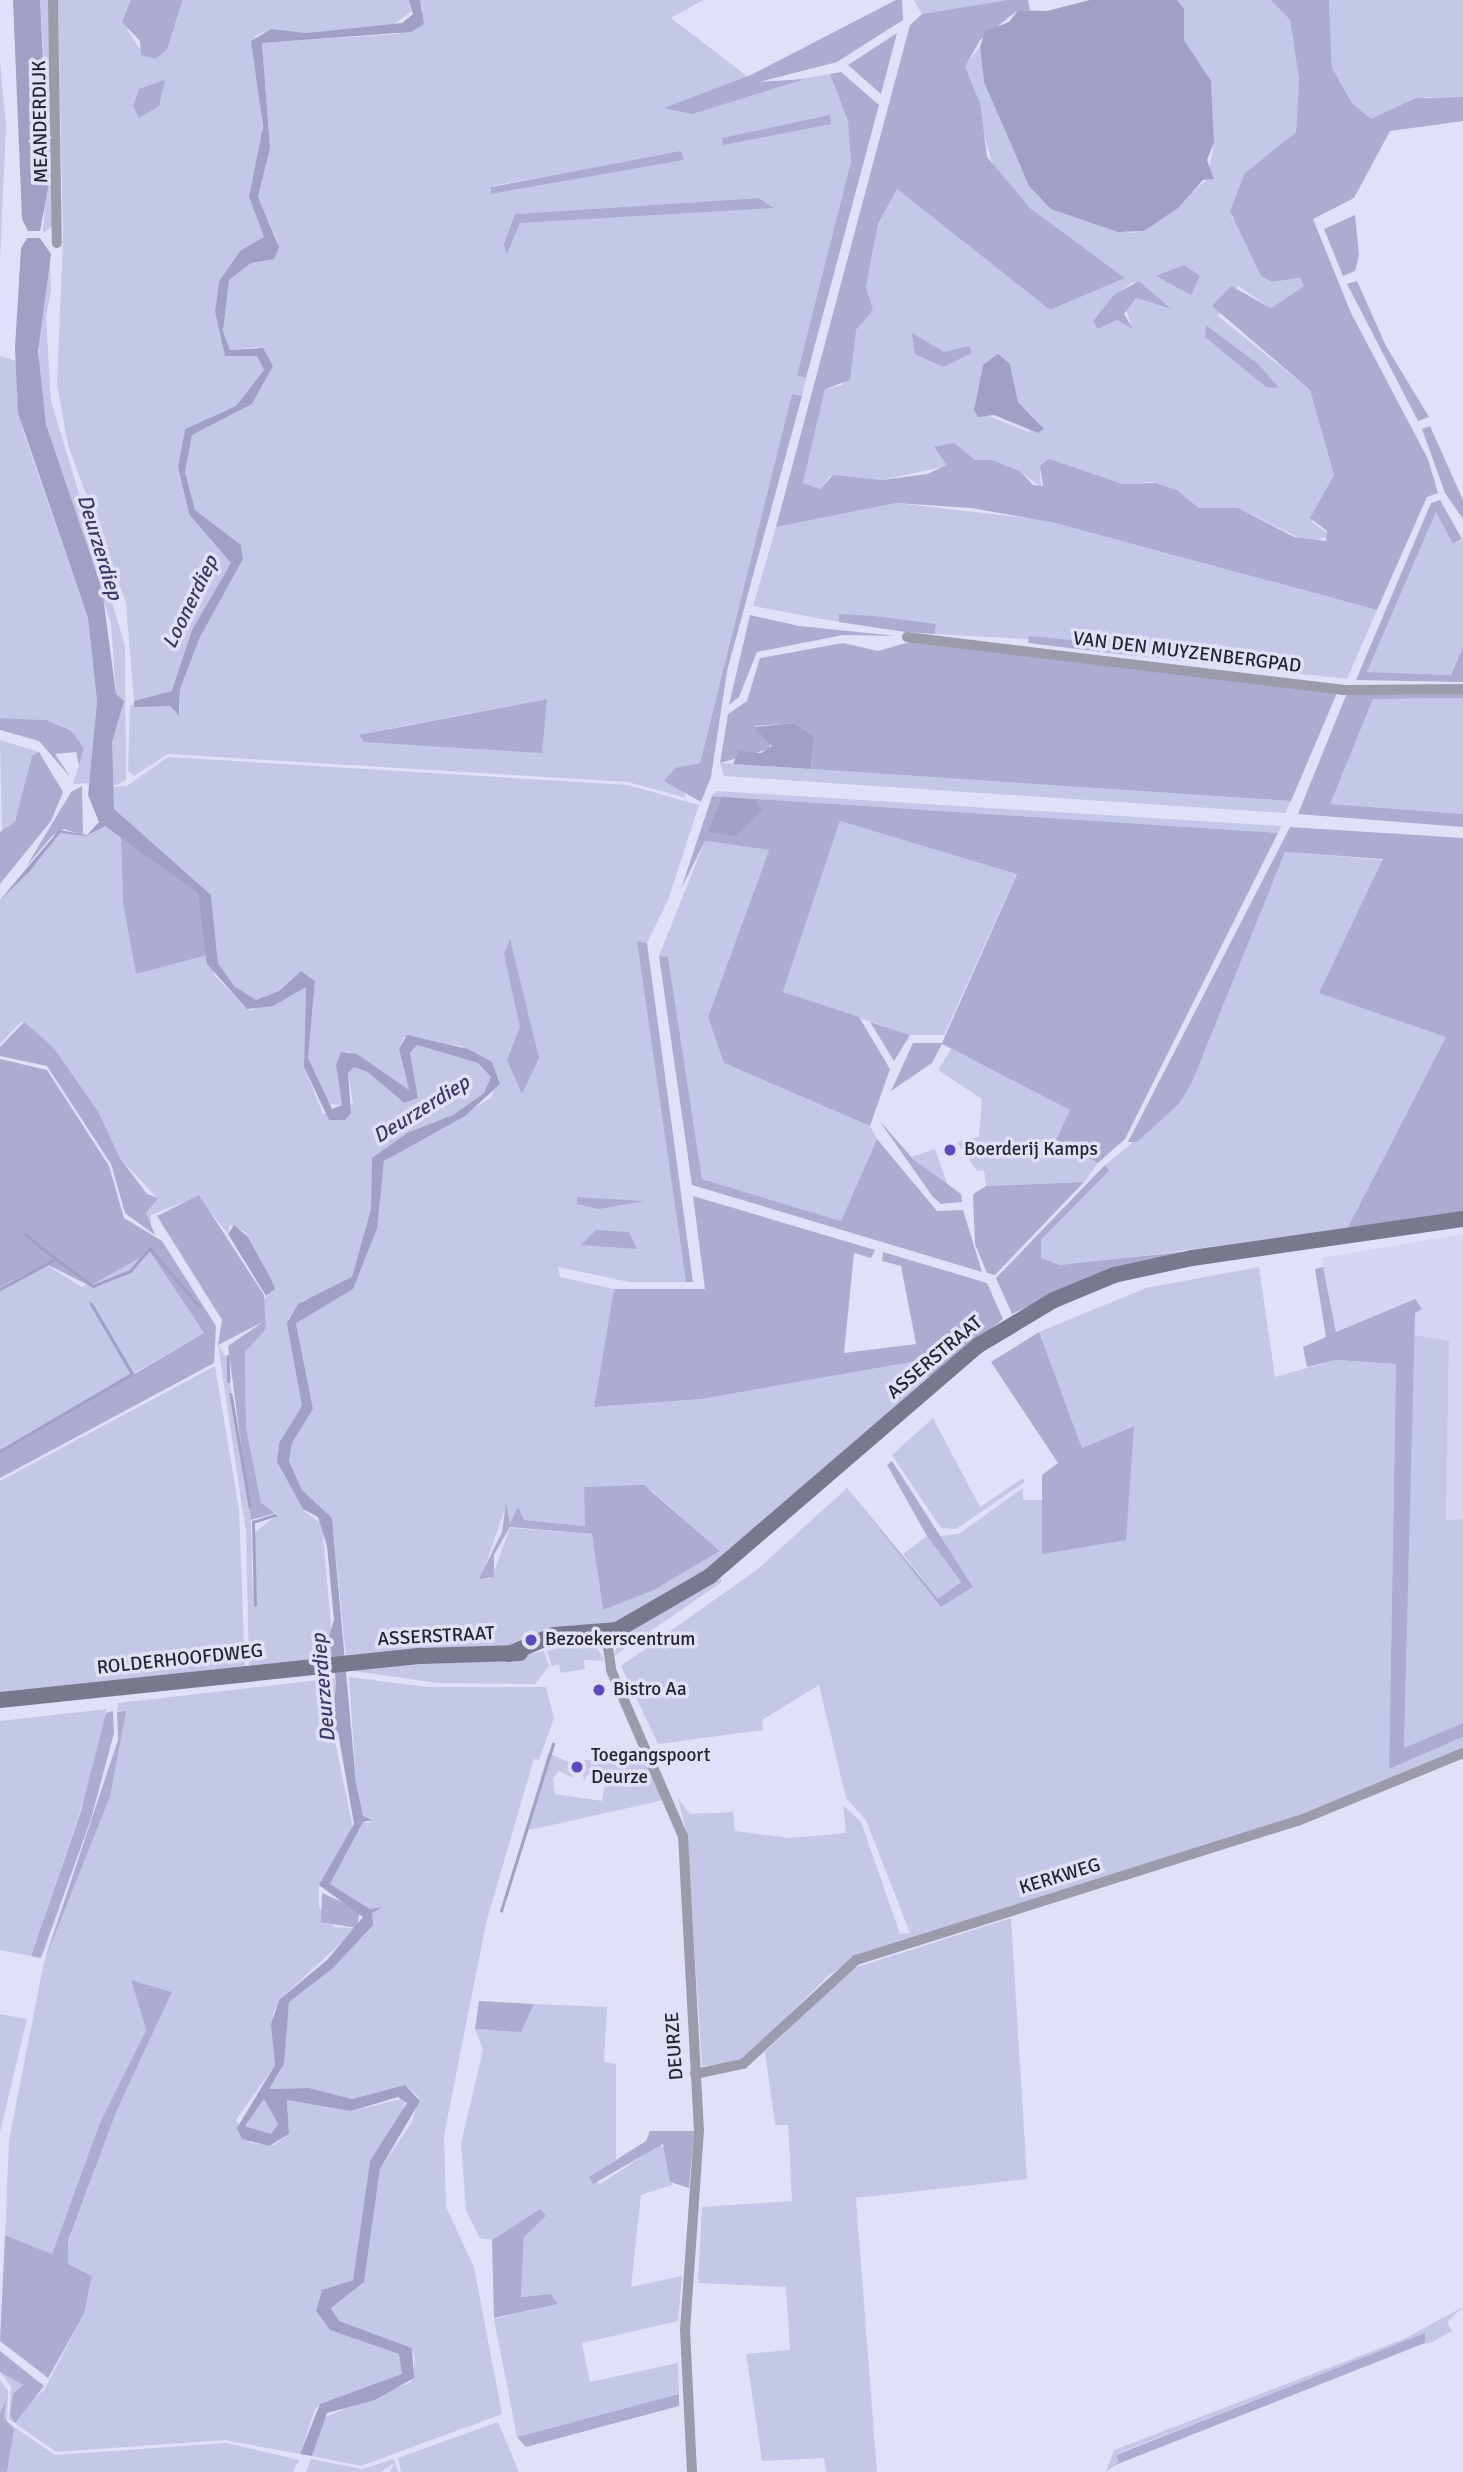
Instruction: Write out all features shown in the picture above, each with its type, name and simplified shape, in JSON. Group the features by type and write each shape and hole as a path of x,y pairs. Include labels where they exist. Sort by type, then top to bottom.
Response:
{"main road":[{"name":"ASSERSTRAAT","path":"359,1663 509,1654 573,1634 606,1633 757,1542 979,1345 1054,1300 1114,1275 1192,1258 1463,1219"},
{"name":"ROLDERHOOFDWEG","path":"0,1700 359,1663"}],"street":[{"name":"MEANDERDIJK","path":"53,0 57,243"},
{"name":"VAN DEN MUYZENBERGPAD","path":"907,637 1343,690 1463,689"},
{"name":"DEURZE","path":"606,1633 611,1670 683,1836 699,2130 684,2377 692,2472"},
{"name":"KERKWEG","path":"695,2074 743,2064 856,1960 1298,1821 1463,1753"}],"shaded area":[{"path":"13,0 40,0 49,182 40,231 28,231 22,219"},
{"path":"40,0 50,0 54,225 43,233 49,141"},
{"path":"58,0 131,0 127,29 139,48 175,26 183,0 409,0 413,10 394,24 306,33 271,29 255,36 263,138 249,197 264,237 241,250 219,281 215,312 225,356 257,356 264,370 236,406 185,429 178,467 189,514 228,552 231,564 192,630 173,691 134,703 126,603 68,445 57,384 63,237"},
{"path":"131,0 183,0 167,49 156,59 141,55 140,41 122,22"},
{"path":"409,0 420,0 424,24 411,32 262,43 270,148 258,197 279,247 274,259 251,263 229,280 223,331 230,350 263,348 273,366 252,404 192,435 185,472 195,510 241,545 243,559 200,637 180,689 179,715 170,706 134,707 134,701 172,691 192,630 231,563 189,514 178,467 185,429 236,406 264,370 257,356 225,356 215,312 219,281 241,250 264,237 249,197 263,127 251,41 271,29 306,33 402,23 413,14"},
{"path":"420,0 703,0 671,18 760,86 830,74 864,161 833,240 797,374 806,378 802,396 792,395 700,763 676,768 686,798 628,782 168,754 134,776 128,771 130,705 170,706 180,714 180,689 200,637 243,559 241,545 195,510 185,472 191,435 252,404 273,366 259,347 230,350 223,331 229,280 251,263 274,259 278,242 258,197 270,148 262,43 398,34 423,10","holes":["681,152 683,160 491,194 492,186","759,198 773,207 520,223 508,254 515,214","546,699 542,753 387,729"]},
{"path":"896,0 902,0 903,20 837,62 759,82 805,79 692,114 664,108 751,75"},
{"path":"914,0 1007,0 922,14"},
{"path":"1007,0 1028,0 1030,10 1018,10 980,40 965,67 980,103 987,157 1030,208 1125,278 1050,310 897,189 878,224 866,287 873,310 856,330 850,380 825,389 803,483 820,489 833,475 882,480 927,474 947,465 934,447 954,443 975,460 992,460 1021,472 1033,485 1043,486 1040,466 1049,459 1123,484 1156,483 1177,490 1199,508 1238,508 1294,537 1326,541 1327,531 1310,518 1334,475 1310,390 1212,306 1231,286 1271,308 1304,286 1300,278 1272,282 1261,276 1230,211 1245,173 1296,132 1299,79 1290,20 1271,0 1329,0 1332,68 1352,103 1371,119 1416,98 1463,97 1463,121 1390,131 1354,198 1313,219 1351,313 1428,459 1438,493 1427,497 1377,610 1051,522 971,508 896,503 776,527 910,25 922,14"},
{"path":"1090,0 1177,0 1184,9 1184,40 1211,81 1214,142 1207,160 1214,179 1203,180 1178,208 1144,231 1118,232 1051,209 1029,186 984,82 980,47 985,31 1009,22 1018,10 1047,11"},
{"path":"1177,0 1271,0 1290,20 1299,79 1296,132 1245,173 1231,217 1245,232 1261,276 1273,282 1300,278 1304,286 1271,308 1238,286 1218,316 1310,390 1334,475 1312,522 1331,536 1308,542 1238,508 1199,508 1177,490 1152,482 1123,484 1049,459 1040,469 1041,487 1021,472 975,460 882,480 830,476 820,489 803,483 825,389 843,385 856,330 873,310 866,287 878,224 897,189 1050,310 1125,278 1030,208 994,170 965,66 980,47 984,82 1029,186 1101,226 1130,233 1144,231 1208,179 1214,142 1211,81 1184,40 1184,9","holes":["1132,282 1170,309 1136,298 1125,306 1132,328 1117,320 1110,301","1206,325 1257,363 1266,387 1205,337","1010,364 1018,402 1039,423 1028,432 974,410 983,365"]},
{"path":"1329,0 1463,0 1463,97 1425,97 1371,119 1352,103 1332,68"},
{"path":"897,33 881,94 848,65"},
{"path":"0,61 6,124 0,260"},
{"path":"841,72 879,105 806,378 797,375 851,162 848,121 830,74"},
{"path":"165,80 159,106 139,118 133,106 139,89"},
{"path":"830,115 831,124 723,145 722,138"},
{"path":"681,151 684,160 491,194 491,187"},
{"path":"759,198 774,208 520,223 507,255 504,244 515,214"},
{"path":"1355,215 1359,255 1355,271 1343,276 1324,229"},
{"path":"27,238 40,238 51,254 38,351 46,425 102,589 116,694 124,701 112,742 114,809 211,895 218,963 234,986 256,1000 279,991 301,971 315,981 308,1058 332,1109 342,1105 336,1065 341,1052 357,1054 409,1090 399,1049 407,1035 468,1049 492,1062 500,1084 465,1116 384,1161 377,1229 353,1289 296,1323 313,1409 292,1443 289,1461 302,1490 332,1518 356,1783 363,1816 372,1820 363,1822 330,1884 370,1909 383,1907 372,1913 373,1925 333,1968 289,2002 284,2064 269,2089 309,2088 352,2099 405,2085 420,2101 380,2169 364,2282 331,2308 339,2321 412,2348 414,2378 375,2400 327,2413 312,2456 300,2454 320,2404 402,2374 399,2354 330,2330 316,2311 322,2290 353,2280 370,2161 407,2103 398,2097 351,2111 287,2100 289,2134 269,2146 242,2139 237,2128 275,2065 271,2024 279,2000 327,1960 363,1917 319,1885 354,1824 338,1732 332,1731 336,1681 329,1636 334,1620 327,1546 318,1517 303,1509 277,1462 279,1443 302,1406 287,1323 298,1304 352,1277 371,1209 372,1158 407,1133 453,1115 484,1093 491,1077 478,1063 417,1045 410,1053 418,1098 404,1103 368,1072 354,1067 348,1073 351,1113 345,1120 329,1120 304,1067 306,987 273,1006 247,1009 207,964 198,893 105,826 86,836 60,833 29,872 0,900 59,830 87,835 99,822 88,795 97,701 88,618 18,413 15,348 21,248","holes":["264,2099 278,2124 271,2134 245,2126"]},
{"path":"50,261 51,290 46,317 51,401 125,645 126,780 117,785 112,785 112,742 116,712 124,701 116,694 111,624 46,426 39,381 39,304"},
{"path":"1184,265 1200,276 1191,295 1156,276"},
{"path":"1139,281 1171,309 1136,298 1124,314 1133,329 1117,320 1098,329 1093,321 1114,295"},
{"path":"1357,281 1386,346 1429,417 1418,421 1347,284"},
{"path":"1206,325 1257,363 1279,388 1266,387 1205,337"},
{"path":"912,333 944,352 969,346 972,353 943,367 915,354"},
{"path":"998,354 1010,364 1018,402 1044,429 1038,433 994,415 978,417 974,410 983,365"},
{"path":"0,356 16,361 22,428 88,618 97,701 89,783 73,784 84,748 71,729 46,720 0,718"},
{"path":"792,394 802,396 727,671 711,777 701,802 664,781 675,768 700,763"},
{"path":"1430,426 1463,500 1463,519 1445,493 1422,429"},
{"path":"1440,500 1462,539 1453,544 1436,512 1367,672 1451,675 1463,647 1463,682 1356,680 1431,503"},
{"path":"896,503 1043,520 1377,610 1347,679 1127,655 1127,647 1113,644 935,634 936,625 840,614 839,622 753,606 776,527"},
{"path":"1436,512 1453,544 1463,540 1463,647 1451,675 1367,672"},
{"path":"839,614 936,624 935,634 839,622"},
{"path":"750,615 799,626 896,636 843,635 757,652 739,697 729,705"},
{"path":"1029,636 1113,644 1127,647 1127,655 1028,643"},
{"path":"913,641 1337,693 1291,801 811,769 814,736 794,723 754,726 772,739 769,749 720,763 728,714 747,701 760,658 843,643 878,651"},
{"path":"1347,693 1463,693 1463,698 1373,699 1330,804 1463,814 1463,827 1298,814"},
{"path":"1463,698 1463,814 1329,804 1373,699"},
{"path":"547,699 542,753 364,742 359,735"},
{"path":"0,718 46,720 71,730 84,748 79,765 76,752 55,754 71,778 39,741 0,730"},
{"path":"794,723 814,736 811,769 733,764 739,751 761,753 772,746 754,727"},
{"path":"0,740 39,752 32,756 16,822 2,833"},
{"path":"39,752 63,792 51,821 0,884 0,832 15,822 32,756"},
{"path":"168,757 628,785 699,805 668,900 647,943 638,941 686,1282 629,1282 558,1267 560,1277 614,1289 594,1407 701,1399 917,1361 931,1379 851,1444 741,1550 615,1625 575,1625 523,1645 346,1657 332,1518 302,1490 289,1461 292,1443 313,1409 296,1321 353,1289 376,1232 384,1161 491,1098 499,1078 461,1046 404,1037 399,1049 409,1090 348,1051 336,1065 342,1105 326,1104 308,1058 315,981 301,971 279,991 256,1000 234,986 218,963 211,895 114,809 112,787 127,786","holes":["584,1487 651,1490 720,1551 654,1590 603,1610 592,1534 510,1528 491,1579 481,1578 506,1506 510,1524 517,1512 524,1520 586,1526"]},
{"path":"720,763 1291,801 1285,813 724,776"},
{"path":"82,786 83,835 64,829 52,836 26,867 71,792"},
{"path":"716,791 1282,826 1278,833 712,796"},
{"path":"712,796 1278,833 1125,1139 1098,1163 1056,1140 1070,1110 942,1044 932,1063 891,1091 913,1043 942,1043 1017,874 840,821 783,992 859,1017 890,1069 870,1126 724,1063 708,1017 769,850 705,841 681,889"},
{"path":"722,797 755,800 762,810 736,836 708,832"},
{"path":"840,821 1017,873 944,1035 910,1035 783,992"},
{"path":"104,826 121,835 123,903 136,974 208,955 215,976 250,1011 306,987 304,1067 323,1114 353,1104 348,1073 354,1067 369,1072 403,1103 418,1098 410,1053 417,1045 478,1063 491,1077 484,1093 452,1116 407,1133 372,1158 371,1209 352,1277 336,1290 302,1301 288,1320 302,1406 279,1443 277,1462 304,1511 322,1524 334,1658 249,1669 246,1533 218,1345 226,1357 251,1519 253,1608 255,1532 278,1514 261,1504 246,1427 245,1351 266,1329 260,1302 275,1289 259,1256 245,1232 230,1225 228,1234 213,1215 184,1202 151,1215 151,1233 146,1212 157,1198 120,1158 98,1111 53,1047 22,1021 0,1044 0,900 60,833 86,836"},
{"path":"1290,827 1463,838 1463,1211 1347,1229 1446,1037 1319,993 1383,859 1285,852 1192,1082 1180,1103 1137,1142 1128,1142"},
{"path":"121,835 198,893 208,955 136,974 123,903"},
{"path":"705,841 769,850 708,1017 724,1063 870,1126 877,1139 841,1221 702,1179 668,958 659,956"},
{"path":"1285,852 1384,860 1446,1037 1347,1229 1088,1263 1060,1265 1041,1258 1041,1240 1109,1171 1105,1165 1181,1103"},
{"path":"510,939 539,1058 522,1094 507,1060 520,1027 504,954"},
{"path":"637,941 647,943 693,1282 686,1282"},
{"path":"659,956 668,957 702,1179 841,1221 877,1139 937,1211 963,1210 982,1272 692,1185"},
{"path":"24,1022 53,1047 98,1111 120,1158 147,1194 158,1198 146,1213 155,1235 125,1213 111,1164 47,1066 0,1056 0,1047"},
{"path":"870,1022 910,1035 894,1061"},
{"path":"951,1049 1070,1110 1056,1140 1098,1163 1084,1182 986,1186 984,1170 977,1171 957,1142 979,1137 982,1099 938,1070"},
{"path":"0,1059 47,1070 109,1166 124,1218 162,1241 216,1326 214,1363 0,1478 0,1453 204,1333 150,1252 90,1286 46,1264 0,1287"},
{"path":"878,1119 913,1159 961,1194 962,1202 941,1204 933,1197"},
{"path":"935,1149 948,1186 911,1157"},
{"path":"1105,1165 1109,1171 1041,1240 1041,1258 1060,1265 1190,1251 1099,1273 1012,1314 996,1278"},
{"path":"1084,1182 995,1275 987,1273 975,1244 973,1194 986,1186"},
{"path":"199,1195 264,1295 266,1329 245,1352 246,1427 261,1503 275,1513 251,1520 228,1346 263,1322 218,1345 222,1320 157,1216"},
{"path":"693,1196 875,1250 871,1258 854,1253 844,1353 916,1344 901,1266 882,1261 883,1252 987,1283 1003,1319 931,1379 917,1361 701,1399 594,1407 614,1289 705,1289"},
{"path":"577,1197 644,1201 599,1209 577,1204"},
{"path":"234,1225 248,1237 271,1279 275,1289 266,1296 228,1234"},
{"path":"596,1230 629,1232 637,1249 581,1245"},
{"path":"1463,1234 1463,1519 1446,1520 1449,1341 1414,1335 1414,1299 1336,1332 1321,1258"},
{"path":"150,1252 204,1333 0,1450 0,1287 45,1264 82,1287"},
{"path":"1259,1267 1275,1377 1336,1360 1396,1364 1389,1769 1463,1737 1463,1749 1300,1817 854,1959 829,1975 743,2060 702,2066 687,1835 678,1798 690,1814 733,1812 735,1831 790,1838 846,1833 843,1805 861,1822 900,1934 910,1933 866,1820 846,1798 819,1685 762,1720 763,1730 658,1744 621,1666 758,1569 847,1488 941,1607 973,1587 940,1536 959,1534 1023,1488 1023,1500 1042,1500 1042,1554 1133,1426 1082,1448 1039,1332 1146,1288"},
{"path":"1323,1267 1336,1332 1415,1299 1422,1309 1415,1313 1404,1748 1463,1723 1463,1737 1389,1769 1396,1364 1336,1360 1307,1367 1303,1347 1326,1337 1315,1269"},
{"path":"1039,1332 1082,1448 1134,1426 1126,1540 1042,1554 1042,1475 1058,1463 991,1362"},
{"path":"1414,1335 1449,1341 1446,1520 1463,1519 1463,1723 1404,1749"},
{"path":"215,1366 239,1509 245,1669 0,1694 0,1481"},
{"path":"933,1418 980,1507 1023,1478 1025,1482 956,1529 941,1528 892,1455"},
{"path":"892,1461 973,1587 941,1607 847,1488 938,1599 961,1582 927,1536 887,1465"},
{"path":"644,1485 720,1551 654,1590 603,1610 592,1534 510,1527 494,1555 494,1577 479,1579 502,1532 506,1502 510,1524 518,1507 524,1520 585,1526 584,1487"},
{"path":"927,1536 961,1582 938,1600 903,1554"},
{"path":"719,1576 722,1582 614,1656 620,1634"},
{"path":"593,1639 604,1661 584,1660 585,1669 561,1673 559,1664 552,1666 547,1651"},
{"path":"544,1651 549,1666 535,1684 437,1683 354,1671 432,1661 488,1662"},
{"path":"349,1677 426,1687 546,1687 554,1718 539,1760 534,1759 486,1923 444,2136 446,2207 474,2267 502,2414 361,2466 312,2456 325,2417 411,2382 415,2360 412,2348 339,2321 331,2308 364,2282 380,2169 412,2122 419,2097 405,2085 352,2099 309,2088 269,2089 280,2072 289,2002 366,1933 371,1913 383,1907 370,1909 330,1884 363,1822 372,1823 363,1816 356,1783"},
{"path":"336,1678 333,1731 353,1829 319,1885 319,1907 334,1927 357,1928 279,2000 273,2014 275,2065 236,2120 250,2143 274,2145 289,2134 287,2100 352,2111 405,2098 402,2117 370,2161 353,2280 322,2290 316,2311 330,2330 399,2354 402,2374 374,2389 324,2402 315,2409 300,2454 225,2440 56,2452 9,2419 11,2387 0,2372 23,2385 13,2394 11,2419 44,2390 84,2314 92,2276 68,2264 68,2242 117,2110 172,1992 131,1980 146,2030 99,2125 52,2254 5,2235 9,2140 44,1962 110,1797 125,1712 117,1711 118,1703"},
{"path":"107,1709 92,1776 31,1956 0,1950 0,1721"},
{"path":"113,1711 114,1733 91,1819 41,1958 31,1956 81,1811 106,1713"},
{"path":"126,1711 110,1797 44,1962 118,1740 117,1712"},
{"path":"641,1750 664,1800 525,1831 548,1753 573,1764 573,1778 559,1771 553,1778 555,1794 602,1801 606,1777 587,1775 584,1781 581,1760 627,1759 627,1751"},
{"path":"322,1893 360,1910 357,1928 321,1922"},
{"path":"1011,1918 1027,2179 856,2198 877,2472 826,2472 824,2458 762,2461 746,2354 790,2350 786,2287 698,2283 702,2207 792,2201 788,2125 775,2125 765,2052 851,1969"},
{"path":"131,1980 172,1992 117,2110 68,2241 68,2264 92,2276 84,2314 48,2378 0,2341 5,2235 52,2254 99,2125 146,2030"},
{"path":"479,2001 534,2004 521,2032 475,2029"},
{"path":"534,2004 607,2007 604,2062 616,2064 616,2159 589,2178 600,2184 659,2145 669,2150 672,2185 641,2195 631,2287 682,2276 678,2321 582,2343 590,2382 678,2363 679,2394 517,2437 494,2319 558,2304 551,2294 521,2297 524,2237 546,2216 539,2210 492,2240 480,2238 466,2211 461,2143 483,2050 475,2029 521,2031"},
{"path":"0,2014 27,2019 0,2132"},
{"path":"264,2099 278,2124 271,2134 245,2126"},
{"path":"650,2131 694,2131 689,2188 670,2182 663,2144 593,2184 589,2177 646,2141"},
{"path":"540,2209 546,2216 524,2237 521,2297 551,2294 558,2304 494,2318 492,2240"},
{"path":"1463,2307 1447,2322 1452,2331 1432,2342 1425,2344 1424,2334 1116,2454 1119,2462 1106,2472 1114,2450 1404,2339"},
{"path":"1425,2333 1425,2343 1110,2467 1119,2462 1116,2455"},
{"path":"0,2351 44,2386 15,2423 10,2415 13,2394 23,2385 0,2372"},
{"path":"0,2380 8,2391 7,2422 55,2455 227,2443 299,2460 293,2472 7,2472 13,2430 7,2424 4,2418 5,2401 0,2413"},
{"path":"679,2394 679,2406 526,2447 517,2437"},
{"path":"6,2400 4,2418 14,2429 7,2472 0,2472 0,2413"},
{"path":"498,2422 519,2472 401,2472 398,2458"},
{"path":"311,2459 362,2469 394,2459 398,2472 390,2472 394,2463 381,2472 306,2472"}],"waterway":[{"path":"25,1234 55,1258"},
{"path":"0,1289 56,1259 93,1286 130,1271 150,1248 198,1305"},
{"path":"0,1451 132,1374 91,1304"},
{"path":"228,1356 229,1381"},
{"path":"231,1394 250,1506"},
{"path":"255,1605 253,1522 275,1515"},
{"path":"501,1911 553,1744"}],"place":[{"name":"Boerderij Kamps","path":"950,1150"},
{"name":"Bezoekerscentrum","path":"531,1640"},
{"name":"Bistro Aa","path":"599,1690"},
{"name":"Toegangspoort Deurze","path":"577,1767"}],"water label":[{"name":"Deurzerdiep","path":"100,547"},
{"name":"Loonerdiep","path":"190,602"},
{"name":"Deurzerdiep","path":"421,1109"},
{"name":"Deurzerdiep","path":"323,1688"}]}
